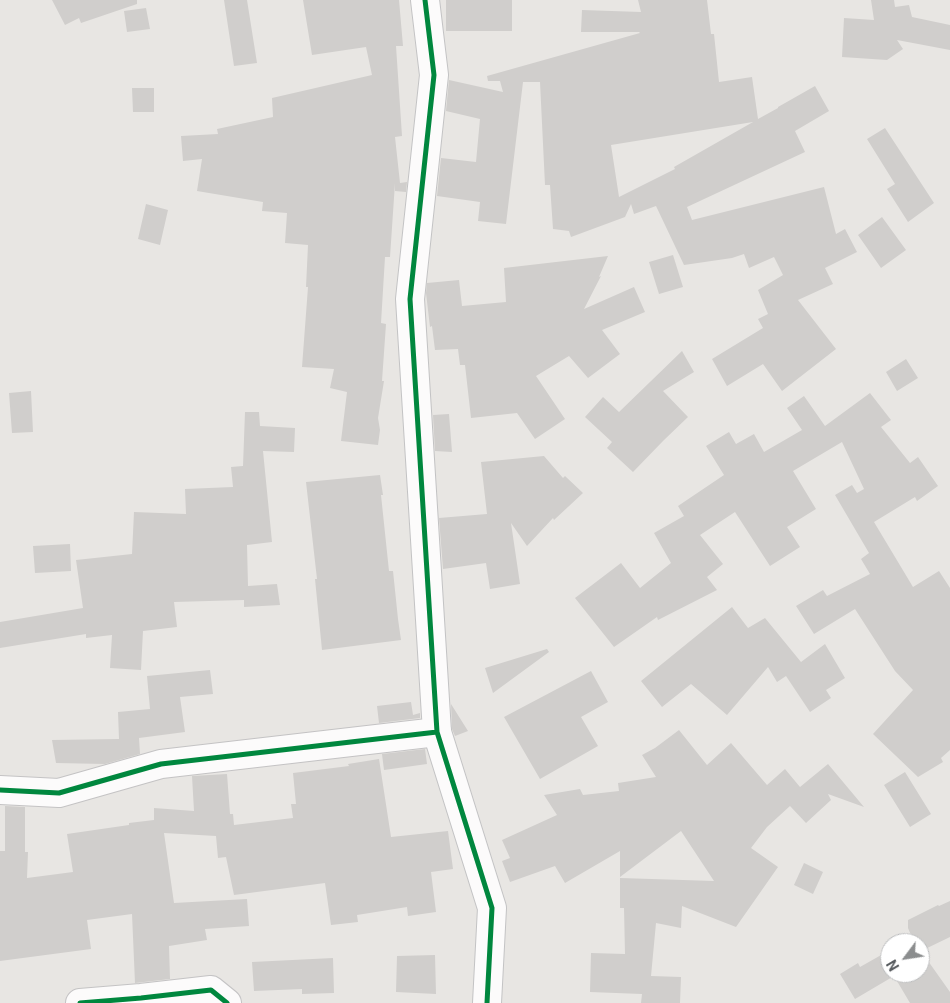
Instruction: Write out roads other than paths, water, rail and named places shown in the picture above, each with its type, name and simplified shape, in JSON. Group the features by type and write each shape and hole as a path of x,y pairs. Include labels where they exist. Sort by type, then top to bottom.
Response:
{"street":[{"path":"425,0 434,75 410,299 437,732 492,908 487,1003"},
{"path":"0,790 60,793 161,764 437,732"},
{"path":"80,1003 211,990 227,1003"}]}
